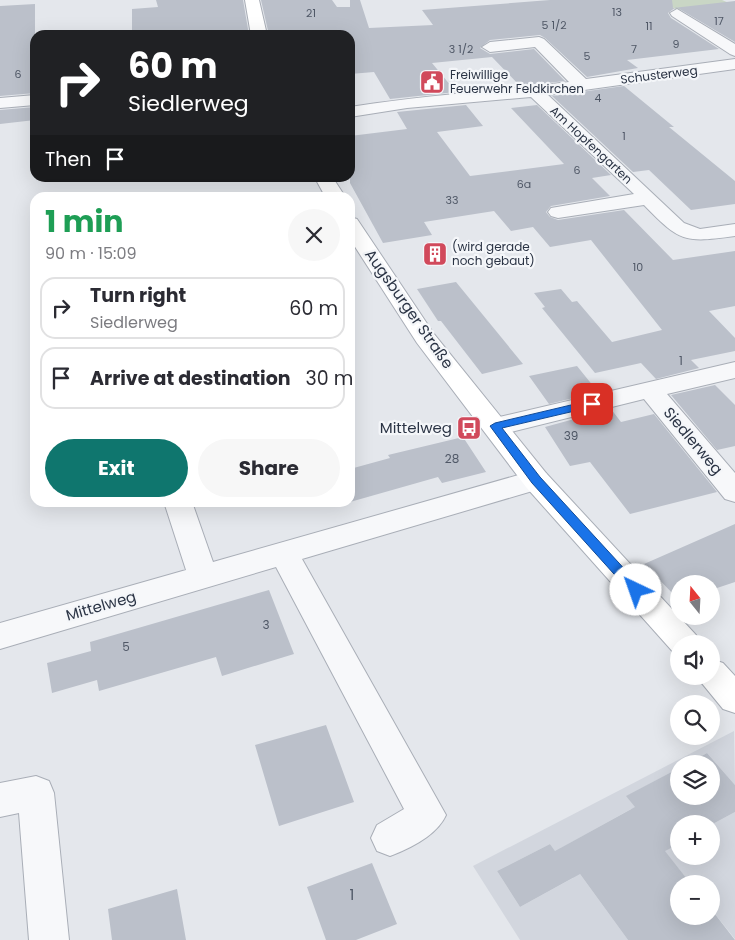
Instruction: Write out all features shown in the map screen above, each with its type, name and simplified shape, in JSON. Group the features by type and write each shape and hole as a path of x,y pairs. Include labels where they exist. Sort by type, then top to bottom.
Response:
{"main road":[{"path":"252,0 258,30"},
{"name":"Augsburger Straße","path":"355,231 425,338 536,480 676,635"},
{"path":"720,683 735,700"}],"street":[{"path":"677,13 735,51"},
{"path":"490,47 539,42 582,85"},
{"name":"Schusterweg","path":"355,111 407,103 534,92 735,64"},
{"name":"Am Hopfengarten","path":"534,92 677,227 698,235 735,230"},
{"path":"0,102 30,100"},
{"name":"Am Hopfengarten","path":"558,212 648,198"},
{"name":"Siedlerweg","path":"495,426 735,370"},
{"name":"Siedlerweg","path":"650,390 735,492"},
{"name":"Mittelweg","path":"0,636 536,480"},
{"path":"180,507 202,576"},
{"path":"284,552 428,815 390,838"},
{"path":"0,800 36,793 49,940"}],"shaded area":[{"path":"734,731 735,785 720,768 720,755 709,755 707,753 703,755 688,755 707,745 720,745 720,738"},
{"path":"670,764 670,773 627,796 668,849 670,848 670,858 631,809 561,848 628,940 520,940 473,866","holes":["550,844 573,878 520,907 497,871"]},
{"path":"735,812 735,939 720,920 720,875 684,875 676,865 720,865 720,820"}],"green space":[{"path":"660,0 722,0 729,3 677,10"}],"building":[{"path":"156,0 243,0 248,30 132,30 132,9 158,7"},
{"path":"261,0 332,0 337,7 350,7 350,0 360,0 369,28 433,25 422,10 550,0 672,0 673,8 675,8 668,13 671,18 719,49 627,60 638,68 587,77 540,35 490,40 480,48 490,54 534,49 565,81 520,86 492,57 432,63 456,92 390,99 374,72 355,74 355,30 268,30"},
{"path":"735,1 735,42 677,8"},
{"path":"35,4 35,30 30,30 30,93 0,96 0,6"},
{"path":"624,86 674,127 669,127 735,181 735,204 691,210 649,170 633,172 552,96"},
{"path":"466,105 483,126 437,132 470,176 564,164 511,108 537,105 611,175 592,178 610,196 551,206 546,212 550,217 558,220 624,210 673,260 735,251 735,306 709,311 735,338 735,351 691,360 699,368 656,379 641,363 595,373 542,308 545,307 534,293 561,289 572,302 577,301 612,342 662,330 591,240 550,247 533,227 511,231 494,211 424,222 432,235 383,243 350,182 355,182 355,135 407,129 397,112"},
{"path":"30,107 30,121 0,124 0,110"},
{"path":"456,282 523,364 482,374 441,321 438,321 417,289"},
{"path":"577,366 598,392 549,404 529,376"},
{"path":"715,385 735,405 735,446 717,450 671,395"},
{"path":"611,409 621,422 654,414 717,492 630,514 590,462 570,466 545,427"},
{"path":"463,437 486,472 442,483 438,477 355,501 355,468 390,458 388,455"},
{"path":"735,524 735,582 720,587 720,575 670,575 670,591 644,564"},
{"path":"269,590 294,654 222,676 216,657 99,691 97,680 52,693 47,663 91,651 90,642"},
{"path":"326,725 354,802 279,826 255,745"},
{"path":"720,768 735,785 735,812 720,820 720,815 670,815 670,848 665,851 670,857 670,865 676,865 684,875 670,875 670,925 720,925 720,921 735,940 628,940 580,874 520,907 497,871 550,844 555,851 635,807 626,796 670,773 670,805 720,805"},
{"path":"372,863 397,924 356,940 326,940 307,887"},
{"path":"177,889 186,940 112,940 108,909"}],"place":[{"name":"Freiwillige Feuerwehr Feldkirchen","path":"432,82"},
{"name":"(wird gerade noch gebaut)","path":"435,254"},
{"name":"Mittelweg","path":"469,428"}],"route":[{"path":"592,404 495,426 536,480 636,590"}]}
